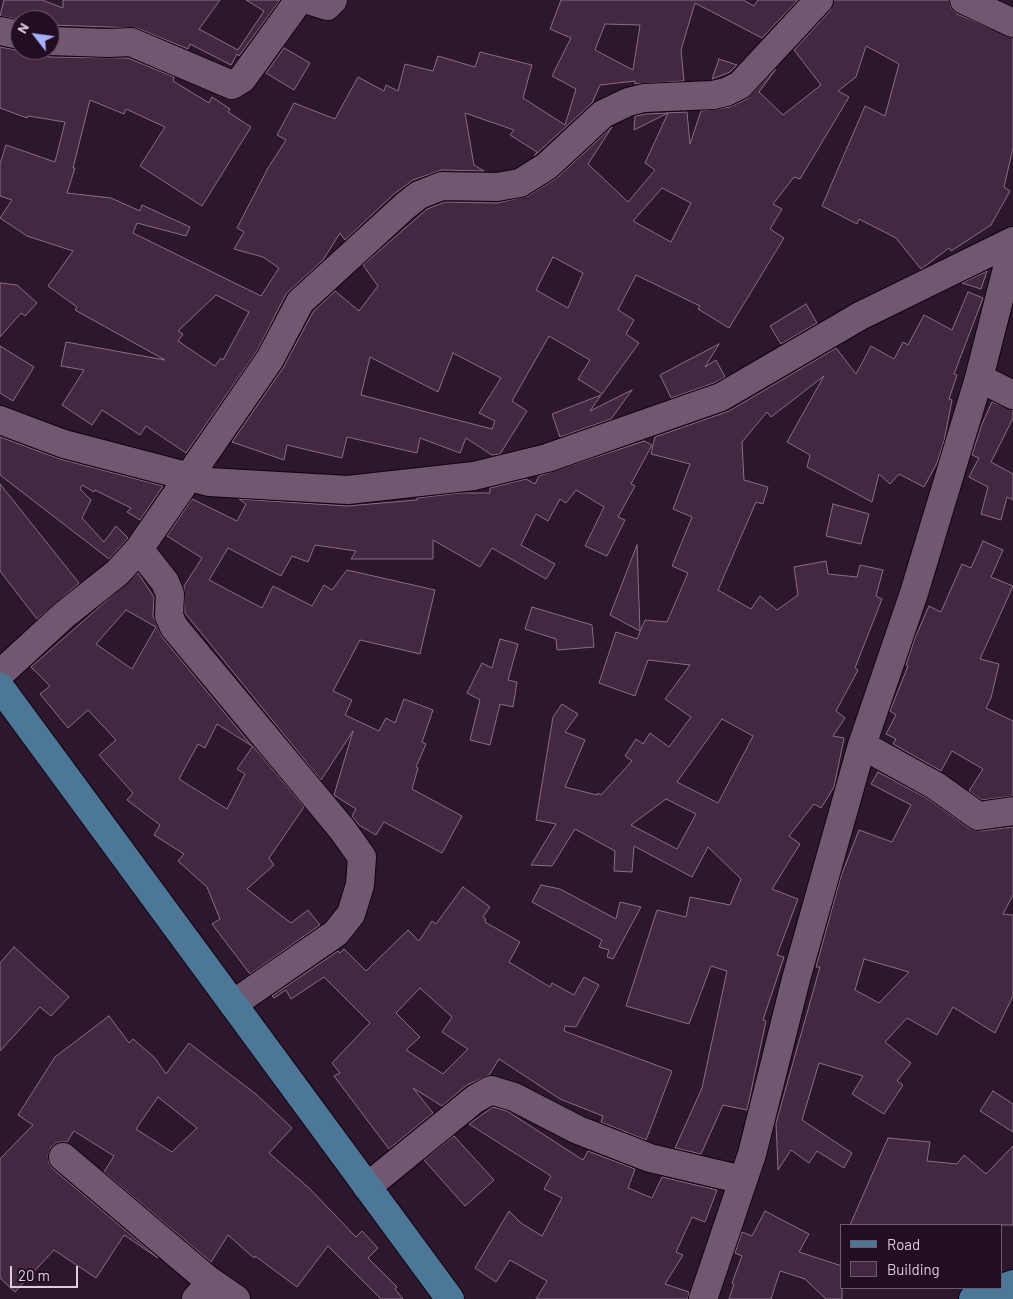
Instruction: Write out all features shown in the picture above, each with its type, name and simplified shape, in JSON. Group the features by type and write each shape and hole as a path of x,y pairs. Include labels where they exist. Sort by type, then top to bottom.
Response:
{"main road":[{"path":"0,687 450,1299"},
{"path":"973,1299 1000,1289"}],"street":[{"path":"60,41 130,42 232,85 242,79 300,0"},
{"path":"308,0 327,6 333,0"},
{"path":"0,674 64,615 117,573 139,549 186,477 270,359 300,302 404,206 419,195 442,186 497,187 520,183 547,166 603,114 628,102 644,98 713,95 726,92 740,85 819,0"},
{"path":"964,0 1013,23"},
{"path":"0,420 64,444 186,477 218,483 348,490 474,476 547,458 721,397 860,316 1013,241"},
{"path":"703,1299 752,1154 796,978 862,746 914,593 979,378 1013,245"},
{"path":"979,378 1013,395"},
{"path":"139,549 166,582 170,594 169,616 174,627 342,829 362,857 360,885 351,914 336,933 233,1004"},
{"path":"862,746 936,786 978,816 1013,811"},
{"path":"367,1187 475,1099 491,1090 514,1097 578,1130 650,1158 743,1180"},
{"path":"62,1157 202,1289 236,1299"}],"building":[{"path":"4,0 42,0 63,8 63,0 220,0 199,29 238,50 264,11 246,0 280,0 239,56 237,54 231,65 190,44 188,49 137,28 60,25 60,10 10,10 10,18 0,16"},
{"path":"561,0 743,0 754,6 758,0 798,0 762,38 695,3 681,50 684,81 635,84 635,81 600,85 592,103 534,156 537,152 510,135 514,130 465,113 474,165 484,171 442,170 413,180 394,194 345,240 340,233 323,260 286,294 257,351 186,453 146,426 140,435 102,410 92,425 62,405 84,370 61,366 66,342 165,360 75,310 77,307 48,286 73,251 27,236 0,218 12,200 0,196 0,164 6,145 55,162 65,122 28,116 27,118 0,108 0,47 10,49 10,60 60,60 60,57 128,58 174,77 173,81 209,103 212,97 230,109 228,112 251,127 202,206 140,166 165,127 126,109 124,114 90,100 73,168 75,168 67,193 111,198 140,211 142,205 190,227 186,236 137,223 133,233 261,296 279,268 263,257 234,249 244,232 237,228 268,168 286,140 277,135 294,103 335,119 358,77 384,91 386,85 398,91 405,64 433,71 438,56 475,67 480,52 532,65 523,98 565,125 576,89 552,76 571,38 550,29","holes":["605,24 640,25 633,70 595,50","216,295 249,312 223,360 221,358 215,366 178,341 183,334 178,331"]},
{"path":"834,0 949,0 951,8 957,14 1013,38 1013,148 1004,187 1010,191 991,225 951,251 949,248 921,269 896,238 859,219 857,224 822,206 865,106 885,116 899,64 866,46 856,77 838,91 849,97 800,179 794,177 773,204 782,209 770,229 784,238 729,328 698,309 700,306 636,275 618,310 634,320 626,334 639,343 602,394 578,379 590,360 549,336 512,401 527,411 500,454 492,455 466,438 460,453 420,438 417,453 347,437 342,458 287,445 284,460 232,442 283,368 313,312 335,291 359,311 378,286 363,265 427,209 445,202 497,203 528,196 558,177 612,127 588,164 628,202 655,170 645,163 668,113 634,130 635,116 646,114 687,112 690,144 701,111 730,107 747,99 776,69 759,92 783,115 821,85 794,50 830,11","holes":["662,188 691,203 671,242 633,221","553,257 583,273 568,308 536,290","453,353 501,378 479,413 495,421 492,429 361,395 370,357 438,392"]},
{"path":"284,48 310,63 294,90 266,73"},
{"path":"719,59 737,65 730,72 712,79"},
{"path":"987,271 981,289 962,283"},
{"path":"0,283 17,285 37,303 25,316 21,313 0,337"},
{"path":"968,292 983,298 954,374 957,375 949,399 952,400 944,441 937,463 924,487 899,474 890,484 879,474 872,502 807,467 810,455 787,442 824,376 771,417 767,412 742,442 744,480 768,487 763,504 756,502 718,590 751,609 760,596 777,610 798,595 794,567 826,561 828,574 857,577 860,565 883,570 876,596 882,599 855,668 858,670 836,711 845,718 833,736 844,738 834,787 821,808 814,804 789,836 800,844 772,889 798,899 777,955 784,957 763,1020 766,1021 747,1110 723,1105 701,1154 675,1148 702,1088 727,971 711,966 689,1024 626,1006 657,910 686,917 690,897 730,905 741,879 708,847 692,877 634,846 632,872 614,871 615,851 575,829 552,866 531,865 556,824 536,820 553,717 562,704 578,714 565,732 585,740 565,787 601,795 632,761 625,756 636,739 643,744 650,733 669,747 691,717 665,699 690,665 648,660 635,696 599,683 616,632 637,639 645,620 667,622 688,573 672,566 692,517 673,509 690,464 651,454 655,437 729,411 836,348 856,374 871,346 894,359 903,342 908,345 924,315 952,330","holes":["722,719 753,736 718,803 677,782","666,799 696,814 677,849 631,825"]},
{"path":"806,304 817,323 781,344 770,326"},
{"path":"719,344 705,367 716,360 725,377 714,383 671,398 660,375"},
{"path":"0,346 34,367 13,401 0,393"},
{"path":"632,390 611,419 560,437 552,414 601,395 590,411"},
{"path":"992,402 1013,410 1013,418 991,462 1013,474 1013,500 1007,497 1001,520 981,514 988,487 969,477 979,458 972,455 982,424"},
{"path":"0,437 60,459 163,486 140,520 127,512 131,508 82,485 80,489 91,500 82,518 104,542 116,526 128,538 109,559 0,475"},
{"path":"644,441 652,445 631,484 635,486 618,517 625,520 607,556 585,546 604,507 576,490 566,503 560,499 548,521 536,514 521,545 555,564 546,579 492,548 480,567 433,540 433,559 351,559 356,551 315,545 308,562 292,556 281,576 228,548 209,580 262,608 273,586 312,606 324,585 332,590 347,570 435,590 420,654 360,640 333,691 352,700 345,715 379,731 386,718 395,723 404,699 433,710 422,742 426,744 416,767 418,768 412,789 462,816 442,853 384,822 376,835 359,825 352,816 356,809 334,795 353,731 321,780 185,613 184,586 202,558 167,536 192,499 237,521 246,504 239,499 347,506 417,500 417,498 459,493 490,493 490,488 526,479 535,484 539,476"},
{"path":"0,484 79,583 37,619 0,571"},
{"path":"833,504 869,514 861,544 826,536"},
{"path":"983,541 1003,550 991,577 1013,586 980,659 999,664 991,698 986,708 1013,721 1013,796 982,800 969,791 983,769 952,751 941,771 893,744 896,739 886,734 896,715 890,711 908,666 906,665 915,638 929,606 941,612 962,564 971,568"},
{"path":"637,545 640,631 610,615"},
{"path":"138,573 154,597 153,616 162,637 252,746 217,724 205,748 198,744 179,779 227,809 245,774 237,769 253,746 304,807 269,858 274,865 247,889 291,923 308,910 320,925 250,974 212,924 220,919 207,887 178,861 184,854 154,835 160,825 127,800 133,793 99,755 116,740 88,710 68,728 40,694 50,686 31,667","holes":["126,610 156,627 132,669 96,644"]},
{"path":"532,607 592,625 594,647 557,650 556,639 525,629"},
{"path":"500,639 518,644 508,680 517,682 513,707 500,704 490,745 470,740 480,700 467,693 482,663 492,668"},
{"path":"878,772 928,799 970,829 980,831 1013,827 1013,895 1003,914 1013,915 1013,996 995,1033 953,1007 937,1035 907,1018 885,1042 911,1063 897,1081 903,1085 884,1114 852,1094 863,1076 819,1063 802,1120 852,1153 844,1168 817,1151 809,1163 791,1150 778,1170 776,1123 820,967 816,967 841,876 859,830 892,842 911,805 871,784","holes":["864,959 909,972 879,1003 855,990"]},
{"path":"541,885 560,889 616,919 620,902 641,907 613,959 607,957 609,950 599,947 602,940 532,902"},
{"path":"463,887 490,907 483,917 486,919 485,922 520,942 509,962 550,987 552,983 574,995 584,977 599,985 576,1027 565,1026 564,1031 672,1071 646,1140 601,1122 603,1116 560,1099 499,1059 489,1075 467,1085 442,1106 413,1088 433,1113 389,1149 334,1076 340,1073 332,1063 370,1023 324,977 291,999 286,990 274,998 272,996 338,951 340,953 344,949 366,971 408,930 419,941 432,921 436,924","holes":["420,988 452,1017 442,1032 468,1049 443,1074 406,1050 420,1037 396,1013"]},
{"path":"14,947 69,997 51,1016 40,1007 0,1051 0,963"},
{"path":"109,1016 129,1043 133,1039 155,1058 166,1074 189,1043 257,1095 292,1128 269,1153 310,1189 356,1237 362,1231 378,1248 368,1258 397,1287 395,1289 403,1299 381,1299 328,1246 297,1287 255,1256 254,1258 228,1235 211,1262 104,1172 114,1156 74,1131 67,1142 58,1142 51,1147 48,1155 49,1163 53,1169 158,1258 124,1235 96,1278 54,1250 15,1292 0,1278 0,1159 33,1125 18,1115 55,1057","holes":["158,1097 197,1128 172,1152 136,1129"]},
{"path":"993,1091 1013,1104 1013,1132 980,1111"},
{"path":"493,1107 507,1111 583,1160 588,1151 635,1169 628,1188 652,1198 662,1177 717,1190 705,1222 692,1217 676,1252 683,1255 665,1284 689,1292 688,1299 536,1299 547,1281 510,1260 496,1282 475,1268 509,1211 521,1223 542,1236 562,1198 544,1189 551,1176 469,1124"},
{"path":"454,1136 494,1180 465,1206 424,1160"},
{"path":"888,1138 930,1142 927,1161 957,1164 964,1155 986,1174 1013,1146 1013,1225 850,1224"},
{"path":"765,1211 809,1234 799,1252 840,1265 842,1299 826,1299 805,1279 780,1271 771,1299 729,1299 734,1284 732,1283 742,1256 735,1253 742,1232 752,1236"}]}
